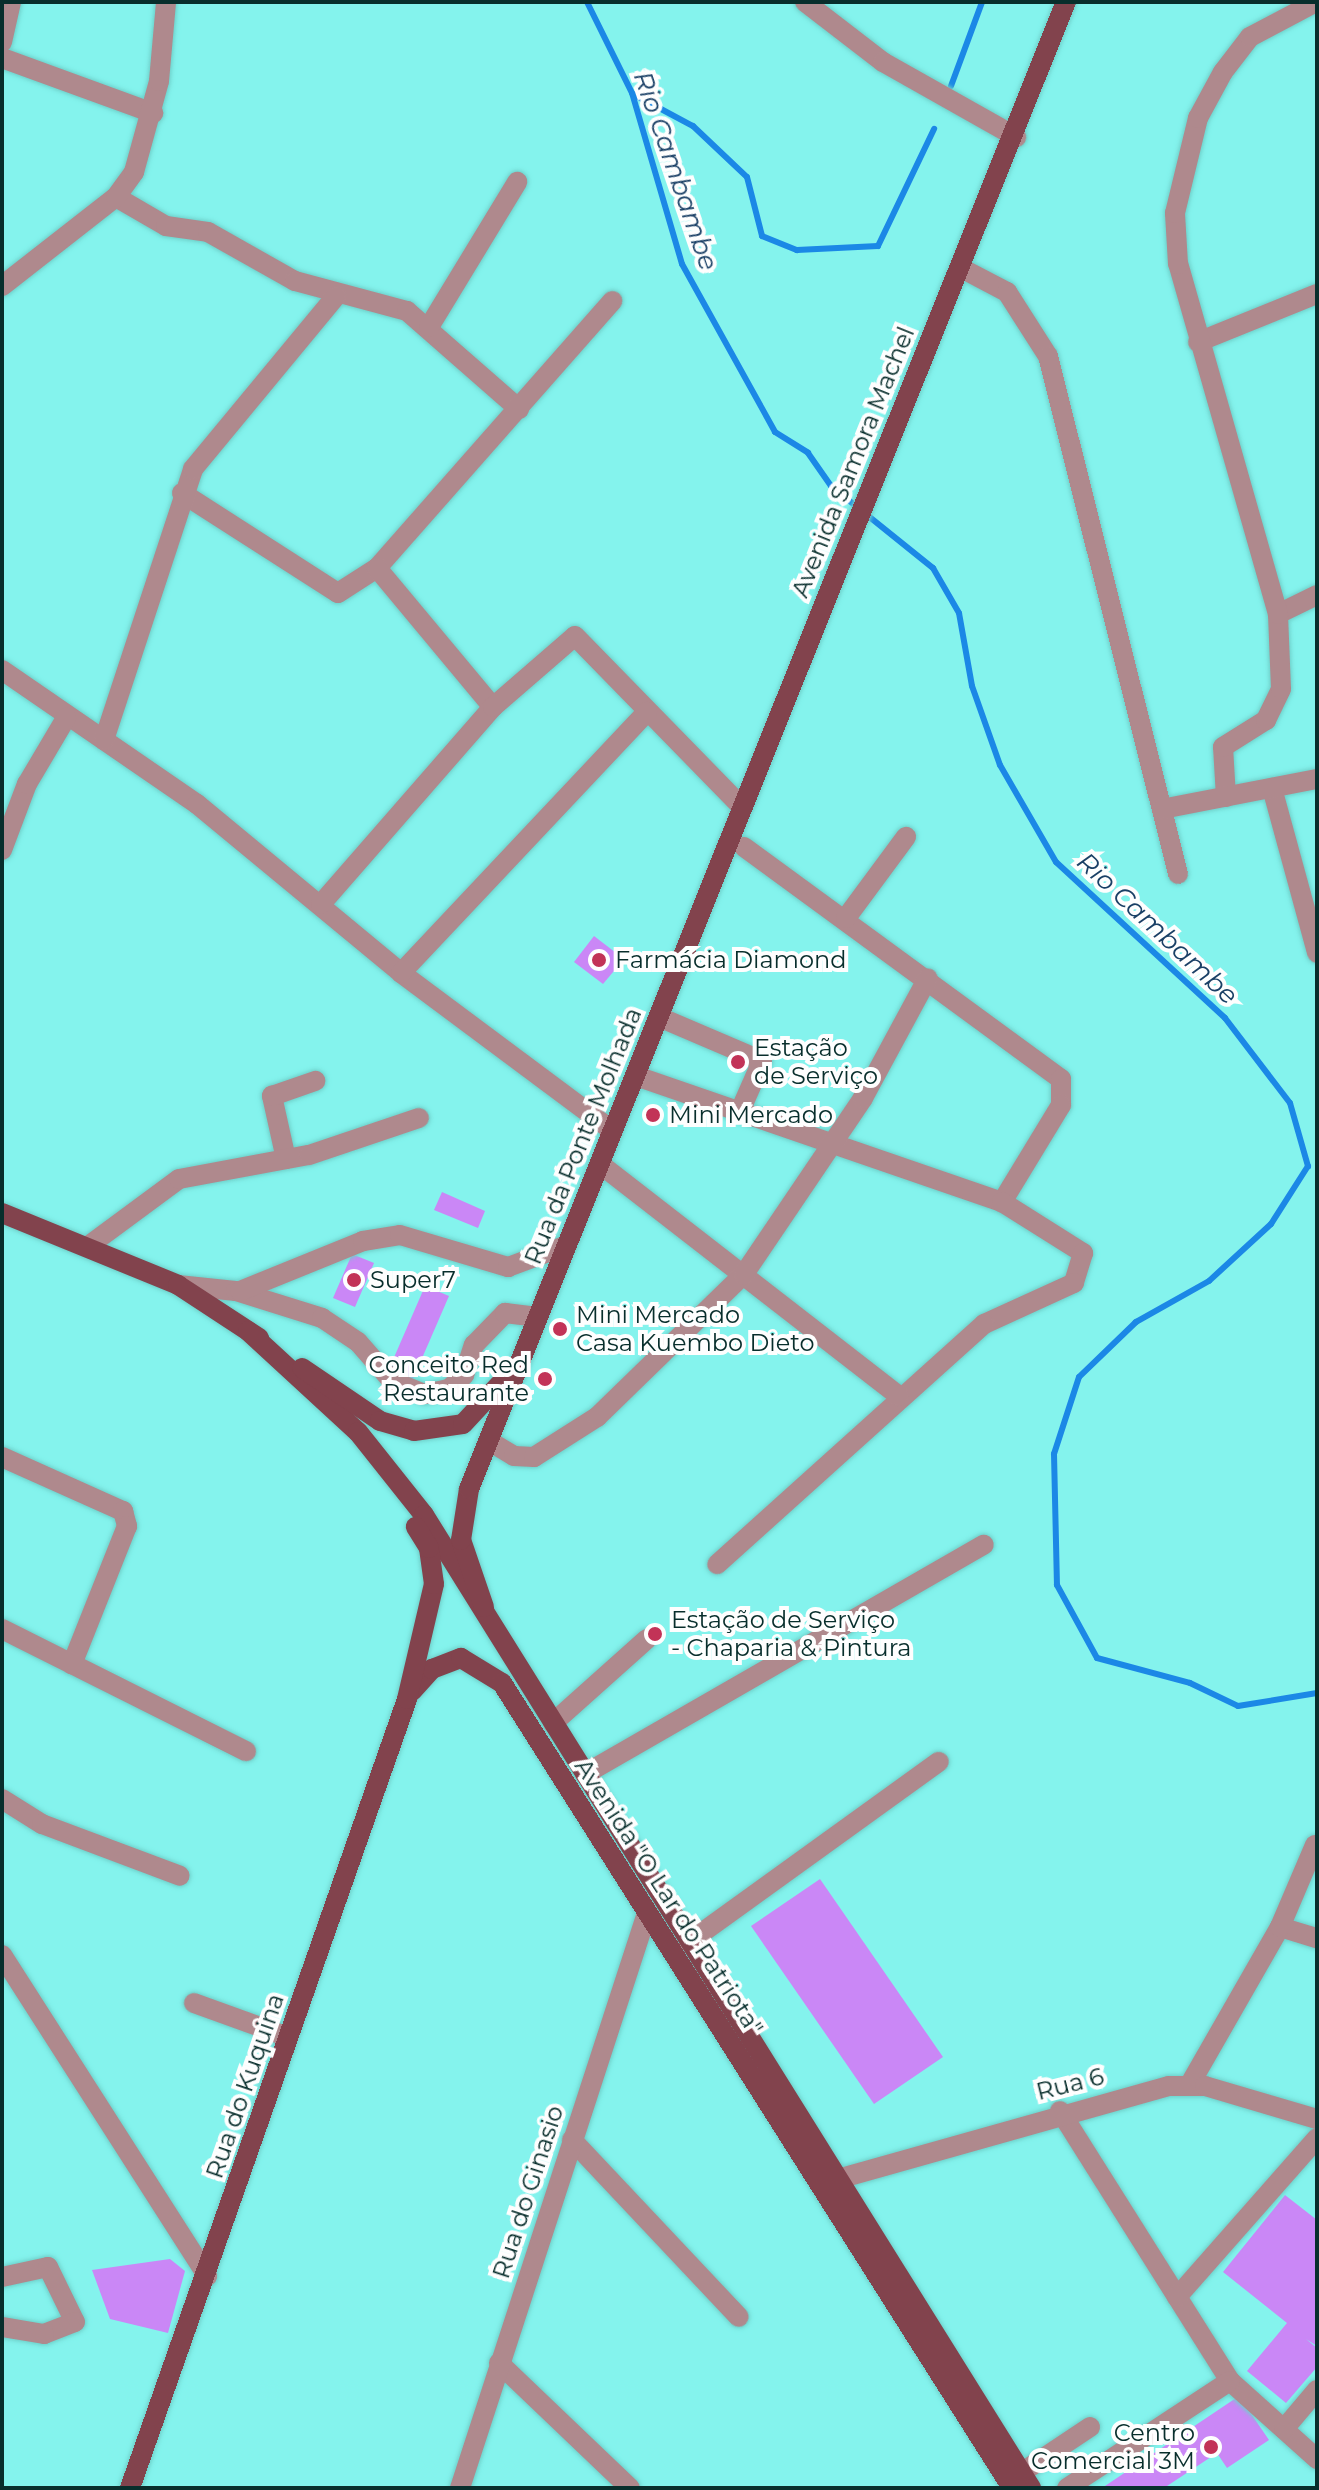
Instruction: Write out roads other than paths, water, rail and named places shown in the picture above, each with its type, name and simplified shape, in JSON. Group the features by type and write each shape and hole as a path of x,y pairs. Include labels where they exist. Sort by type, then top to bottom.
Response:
{"main road":[{"name":"Avenida Samora Machel","path":"689,942 809,635 1016,137 1066,2"},
{"name":"Rua da Ponte Molhada","path":"522,1348 567,1245 689,942"},
{"name":"Avenida \"O Lar do Patriota\"","path":"2,1213 91,1244 178,1285 380,1421 414,1431 446,1430 478,1416 522,1348"},
{"name":"Avenida \"O Lar do Patriota\"","path":"248,1331 358,1432 484,1607 1022,2483"},
{"path":"484,1607 461,1540 464,1509 522,1348"},
{"name":"Avenida \"O Lar do Patriota\"","path":"358,1432 433,1566 432,1604 407,1699"},
{"name":"Avenida \"O Lar do Patriota\"","path":"407,1699 450,1659 471,1659 494,1674 647,1913 1022,2483"},
{"name":"Rua do Kuquina","path":"130,2488 207,2276 407,1699"}],"street":[{"path":"2,42 11,2"},
{"path":"2,286 116,197 134,172 153,113 166,2"},
{"path":"805,2 923,86 1016,137"},
{"path":"1226,797 1223,747 1266,720 1281,689 1278,614 1198,342 1178,264 1175,213 1198,118 1250,37 1316,2"},
{"path":"2,58 153,113"},
{"path":"429,327 517,182"},
{"path":"116,197 166,226 208,232 336,296 387,302 429,327 519,409"},
{"path":"961,268 1007,292 1048,356 1178,874"},
{"path":"1198,342 1317,294"},
{"path":"104,740 182,493 241,406 336,296"},
{"path":"182,493 331,593 377,568 612,301"},
{"path":"377,568 493,707"},
{"path":"1278,614 1317,595"},
{"path":"321,904 493,707 575,636 742,807"},
{"path":"2,670 66,718 104,740 321,904 401,973 613,1131"},
{"path":"401,973 647,712"},
{"path":"2,850 27,784 66,718"},
{"path":"1162,809 1317,779"},
{"path":"1272,788 1310,899 1317,953"},
{"path":"846,918 906,837"},
{"path":"744,847 928,978 1065,1087 1002,1202"},
{"path":"489,1441 514,1456 534,1457 597,1417 744,1274 833,1142 928,978"},
{"path":"659,1017 762,1061 740,1111"},
{"path":"636,1076 1002,1202 1070,1240 1083,1253 1083,1267 1074,1283 984,1324 899,1396 801,1494 717,1564"},
{"path":"286,1159 272,1096 315,1081"},
{"path":"91,1244 179,1179 286,1159 419,1118"},
{"path":"600,1164 899,1396"},
{"path":"236,1291 261,1288 363,1241 400,1235 508,1267 567,1245"},
{"path":"178,1285 236,1291 322,1318 358,1342 392,1381 425,1394 449,1389 464,1375 474,1345 505,1313 536,1317"},
{"path":"2,1457 123,1511 127,1526 72,1664"},
{"path":"585,1774 784,1653 984,1545"},
{"path":"2,1629 246,1751"},
{"path":"553,1723 647,1639"},
{"path":"689,1942 939,1762"},
{"path":"2,1799 42,1824 180,1876"},
{"path":"1190,2084 1280,1927 1315,1845"},
{"name":"Rua do Ginasio","path":"460,2488 647,1913"},
{"path":"1280,1927 1317,1938"},
{"path":"2,1955 207,2276"},
{"path":"194,2003 288,2037"},
{"name":"Rua 6","path":"838,2179 1060,2111 1190,2084 1317,2119"},
{"path":"1060,2111 1230,2381 1317,2459"},
{"path":"1177,2297 1317,2138"},
{"path":"572,2140 739,2317"},
{"path":"2,2277 48,2267 75,2322 44,2334 2,2327"},
{"path":"499,2363 630,2488"},
{"path":"1067,2488 1230,2381"},
{"path":"1284,2429 1317,2390"},
{"path":"1022,2483 1090,2427"}],"waterway":[{"name":"Rio Cambambe","path":"587,2 632,93 682,264 775,432 808,453 831,486 933,568 959,613 972,686 1000,765 1056,862 1225,1018 1290,1103 1308,1166 1271,1224 1209,1281 1136,1322 1079,1377 1054,1454 1057,1585 1097,1658 1190,1683 1238,1706 1317,1693"},
{"path":"951,86 982,2"},
{"path":"633,94 693,126 747,177 762,236 797,250 878,246 934,129"}],"place":[{"name":"Farmácia Diamond","path":"599,960"},
{"name":"Estação de Serviço","path":"738,1062"},
{"name":"Mini Mercado","path":"653,1115"},
{"name":"Super7","path":"354,1280"},
{"name":"Mini Mercado Casa Kuembo Dieto","path":"560,1329"},
{"name":"Conceito Red Restaurante","path":"545,1379"},
{"name":"Estação de Serviço - Chaparia & Pintura","path":"655,1634"},
{"name":"Centro Comercial 3M","path":"1211,2447"}]}
